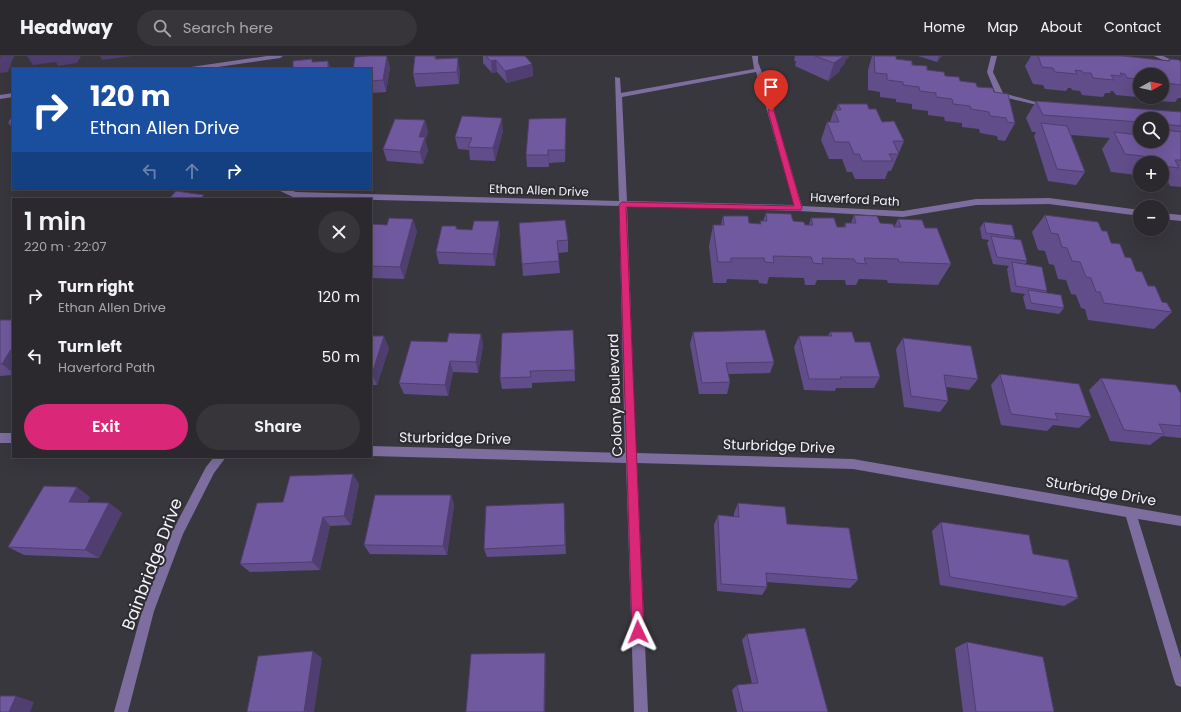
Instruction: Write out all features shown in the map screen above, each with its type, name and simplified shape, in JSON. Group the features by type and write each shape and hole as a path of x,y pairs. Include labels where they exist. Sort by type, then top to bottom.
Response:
{"street":[{"path":"197,68 280,56"},
{"name":"Haverford Path","path":"756,56 755,62 763,83 799,208 903,214 976,202 1049,201 1133,212"},
{"path":"994,56 990,72 1000,95"},
{"path":"1156,56 1181,66"},
{"path":"249,60 249,68"},
{"path":"618,96 758,70"},
{"name":"Colony Boulevard","path":"617,78 641,712"},
{"path":"986,91 1057,108"},
{"path":"0,97 12,95"},
{"name":"Ethan Allen Drive","path":"282,190 295,195 622,205 799,208"},
{"path":"1169,217 1181,218"},
{"path":"0,438 12,438"},
{"name":"Sturbridge Drive","path":"372,451 853,464 1181,521"},
{"name":"Bainbridge Drive","path":"121,712 148,611 176,539 210,470 220,458"},
{"path":"1130,512 1181,680"}],"building":[{"path":"387,56 383,80 372,81 372,68 353,68 355,57"},
{"path":"415,56 435,56 435,59 458,58 457,72 413,74"},
{"path":"486,56 525,56 532,64 505,71 496,60 491,61"},
{"path":"815,56 844,56 834,63"},
{"path":"874,56 896,56 896,59 912,61 912,65 927,66 927,70 944,72 945,76 959,77 960,81 976,83 977,87 993,88 994,92 1008,94 1015,123 1007,122 1006,118 990,116 989,112 971,109 970,106 953,104 952,99 936,97 936,93 920,91 919,87 903,85 903,82 887,80 887,74 875,73"},
{"path":"1038,56 1122,56 1170,61 1169,59 1179,60 1181,62 1181,85 1169,83 1169,68 1133,68 1133,78 1127,78 1125,74 1120,73 1122,76 1111,75 1114,80 1093,78 1091,73 1083,73 1082,71 1075,70 1077,74 1055,72 1053,68 1042,67"},
{"path":"312,59 312,62 328,61 328,68 293,68 293,61"},
{"path":"1036,101 1181,112 1181,126 1169,125 1169,112 1133,112 1133,121 1043,115"},
{"path":"838,104 867,104 869,109 876,109 882,122 894,121 904,141 893,141 899,154 889,154 893,161 862,161 859,154 854,154 849,142 835,142 827,122 839,122 834,110 841,110"},
{"path":"462,116 502,118 493,148 468,147 472,138 455,137"},
{"path":"12,117 12,122 8,123"},
{"path":"566,118 565,150 548,150 548,155 526,155 529,119"},
{"path":"395,119 425,120 419,137 425,137 420,152 383,149"},
{"path":"1041,123 1067,126 1085,172 1057,169"},
{"path":"1169,131 1181,132 1181,161 1175,160 1179,168 1169,167 1169,156 1142,156 1125,154 1114,132 1133,134 1133,148 1169,148"},
{"path":"176,191 204,195 201,198 170,198"},
{"path":"766,213 791,214 793,221 804,222 805,225 813,225 811,218 834,218 837,227 846,227 845,223 856,223 854,215 877,216 880,223 893,224 894,227 901,227 898,219 922,220 925,228 937,228 951,264 899,262 898,259 864,258 866,264 856,263 854,259 822,258 823,264 813,263 811,257 773,256 774,263 765,262 764,258 731,258 731,262 718,262 713,225 724,225 723,216 748,216 749,223 761,224 760,221 767,221"},
{"path":"1045,215 1098,222 1102,231 1107,231 1111,243 1120,244 1125,257 1131,258 1136,271 1142,272 1148,286 1155,286 1162,302 1167,303 1172,312 1104,303 1100,292 1096,292 1091,278 1086,277 1080,262 1072,261 1067,248 1062,247 1058,234 1051,233"},
{"path":"389,218 413,219 400,267 372,266 372,224 387,225"},
{"path":"565,220 568,240 557,241 559,261 522,264 519,223"},
{"path":"474,221 499,221 493,254 436,252 442,226 456,226 456,229 472,230"},
{"path":"984,222 1012,225 1015,237 986,233"},
{"path":"991,236 1021,240 1027,261 997,257"},
{"path":"1012,262 1042,267 1047,291 1016,286"},
{"path":"1028,290 1061,295 1064,308 1031,303"},
{"path":"0,320 12,320 12,348 2,364 0,364"},
{"path":"573,330 575,370 530,371 531,377 500,378 502,333"},
{"path":"765,330 774,362 726,363 730,382 702,383 693,332"},
{"path":"830,332 852,332 855,342 870,342 880,377 809,379 799,336 832,336"},
{"path":"449,333 481,334 476,362 450,361 445,385 399,383 411,341 447,342"},
{"path":"372,336 384,336 372,374"},
{"path":"903,338 971,346 978,379 944,375 948,401 911,396"},
{"path":"1000,374 1079,384 1091,417 1055,413 1058,420 1011,414"},
{"path":"1101,378 1176,385 1181,394 1181,426 1159,424 1164,434 1124,430"},
{"path":"353,474 344,516 323,517 312,562 240,564 257,503 283,502 290,476"},
{"path":"44,486 77,487 69,502 109,503 85,550 8,547"},
{"path":"375,495 451,495 443,546 364,545"},
{"path":"564,503 565,545 484,549 486,506"},
{"path":"738,503 785,507 787,524 849,528 858,580 766,573 767,587 721,584 718,515 739,517"},
{"path":"941,522 1029,535 1033,554 1068,560 1078,598 950,577"},
{"path":"805,628 828,712 743,712 737,685 758,683 747,634"},
{"path":"967,642 1043,657 1054,712 976,712"},
{"path":"313,651 304,712 247,712 258,656"},
{"path":"545,653 544,712 466,712 471,654"},
{"path":"0,696 16,696 9,712 0,712"}],"route":[{"path":"638,632 622,205 799,208 771,111"}]}
